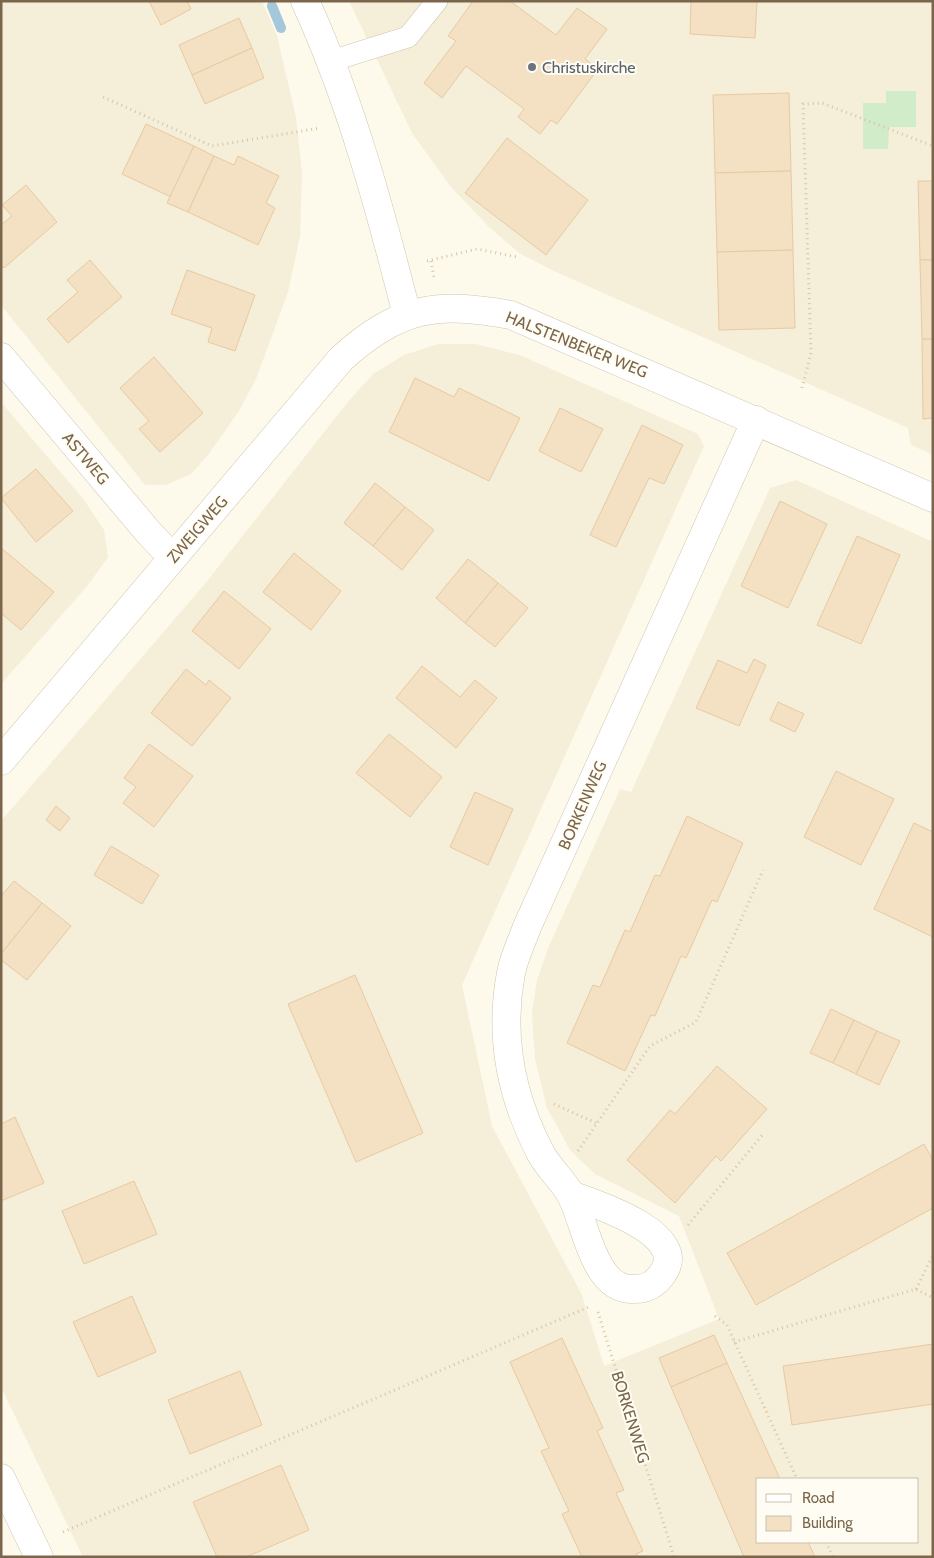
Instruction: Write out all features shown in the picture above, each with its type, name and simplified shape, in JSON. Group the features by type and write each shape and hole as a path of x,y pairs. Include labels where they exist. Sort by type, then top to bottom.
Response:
{"street":[{"path":"305,1 331,61 353,123 407,315"},
{"name":"HALSTENBEKER WEG","path":"407,315 439,308 465,308 511,315 933,498"},
{"name":"ZWEIGWEG","path":"1,761 341,359 380,328 407,315"},
{"name":"ASTWEG","path":"1,357 149,533 172,557"},
{"name":"BORKENWEG","path":"571,1195 541,1154 518,1102 508,1064 506,1020 511,972 527,926 756,420"},
{"path":"1,1478 39,1557"}],"lane":[{"path":"331,61 408,37 437,1"}],"path":[{"path":"103,97 212,146 323,127"},
{"path":"802,388 811,353 803,104 822,103 933,146"},
{"path":"423,260 431,261 477,250 517,257"},
{"path":"431,261 434,278"},
{"path":"576,1154 650,1046 696,1022 763,870"},
{"path":"545,1100 596,1123"},
{"path":"687,1226 764,1133"},
{"path":"916,1289 933,1255"},
{"path":"734,1342 916,1289 933,1298"},
{"name":"BORKENWEG","path":"63,1532 596,1304 674,1557"},
{"path":"715,1316 727,1325 797,1478"},
{"path":"826,1543 833,1557"}],"shaded area":[{"path":"1,1 262,1 277,36 296,117 302,173 300,236 288,292 256,379 239,411 208,455 191,474 166,485 145,485 1,305"},
{"path":"349,1 933,1 933,455 911,445 908,428 556,272 519,253 489,227 451,187 412,133"},
{"path":"438,344 476,344 522,356 698,434 704,446 462,985 492,1126 582,1295 604,1366 719,1319 679,1216 595,1174 570,1150 547,1108 535,1059 532,1013 537,980 549,946 620,789 631,792 770,488 796,480 933,542 933,1557 83,1557 1,1387 1,821 204,585 347,403 373,374 404,355"},
{"path":"1,402 84,500 104,530 108,557 88,585 1,684"}],"green space":[{"path":"886,91 916,91 916,127 889,127 888,149 863,149 863,103 886,103"}],"building":[{"path":"149,1 187,1 191,9 161,25"},
{"name":"Christuskirche","path":"473,1 510,1 556,35 577,8 607,29 585,59 598,69 557,124 551,120 540,134 518,117 524,109 466,66 442,98 424,83 456,41 448,36"},
{"path":"691,1 757,1 755,38 690,34"},
{"path":"239,18 252,48 192,75 179,45"},
{"path":"252,48 264,78 205,104 192,75"},
{"path":"789,93 791,171 715,173 713,95"},
{"path":"146,124 194,146 171,197 122,174"},
{"path":"507,138 588,200 546,255 465,193"},
{"path":"194,146 214,156 188,212 167,203"},
{"path":"214,156 234,165 238,156 279,176 266,203 275,208 258,245 188,212"},
{"path":"791,171 793,250 717,252 715,173"},
{"path":"918,181 933,181 933,260 920,260"},
{"path":"26,185 57,222 4,268 1,265 1,225 12,216 2,205"},
{"path":"793,250 795,328 719,330 717,252"},
{"path":"90,260 122,297 68,343 47,319 78,292 67,280"},
{"path":"920,260 933,260 933,339 922,339"},
{"path":"187,270 255,295 235,351 208,342 212,328 171,314"},
{"path":"922,339 933,339 933,418 923,419"},
{"path":"154,357 203,413 160,452 139,429 149,421 120,388"},
{"path":"415,378 454,397 459,388 520,418 489,481 389,432"},
{"path":"560,408 603,429 581,472 539,451"},
{"path":"642,425 683,445 664,484 649,478 616,547 590,535"},
{"path":"36,469 73,511 36,542 1,498"},
{"path":"375,483 405,507 373,546 344,523"},
{"path":"780,501 827,524 788,608 741,586"},
{"path":"405,507 434,530 402,570 373,546"},
{"path":"857,536 900,555 861,644 817,625"},
{"path":"1,548 54,592 21,630 1,613"},
{"path":"294,553 341,591 311,630 263,592"},
{"path":"468,559 498,583 465,623 436,598"},
{"path":"498,583 528,608 495,647 465,623"},
{"path":"224,591 271,629 239,669 192,631"},
{"path":"754,659 766,665 739,726 696,708 718,660 747,673"},
{"path":"422,666 460,697 475,680 497,698 456,748 396,698"},
{"path":"186,669 206,685 209,680 231,698 192,746 151,713"},
{"path":"778,702 804,714 795,732 770,720"},
{"path":"389,734 442,777 410,817 356,773"},
{"path":"149,744 193,776 154,827 123,803 136,787 124,778"},
{"path":"836,771 894,799 861,865 804,837"},
{"path":"475,792 513,809 488,865 450,847"},
{"path":"56,806 70,818 60,831 46,820"},
{"path":"687,816 743,843 717,902 712,900 686,958 681,956 655,1016 651,1015 625,1071 567,1043 593,985 600,987 625,930 630,932 655,875 660,876"},
{"path":"914,823 933,832 933,937 874,909"},
{"path":"111,846 159,875 142,904 94,875"},
{"path":"14,881 42,903 1,954 1,896"},
{"path":"42,903 71,926 27,980 1,960 1,954"},
{"path":"355,975 423,1133 356,1162 288,1004"},
{"path":"831,1009 854,1020 833,1063 810,1053"},
{"path":"854,1020 877,1031 856,1074 833,1063"},
{"path":"877,1031 900,1041 879,1085 856,1074"},
{"path":"717,1066 767,1109 721,1161 716,1156 675,1203 627,1160 670,1110 675,1114"},
{"path":"15,1117 44,1183 1,1201 1,1124"},
{"path":"924,1144 933,1160 933,1208 756,1305 727,1253"},
{"path":"134,1181 157,1234 84,1264 62,1211"},
{"path":"132,1296 156,1352 98,1377 73,1322"},
{"path":"714,1335 727,1363 671,1387 659,1358"},
{"path":"562,1338 603,1428 597,1431 624,1490 616,1493 643,1551 636,1554 638,1557 582,1557 562,1514 569,1511 541,1451 549,1448 510,1362"},
{"path":"933,1344 933,1404 792,1425 783,1366"},
{"path":"727,1363 780,1478 756,1478 756,1543 808,1543 815,1557 744,1557 671,1387"},
{"path":"240,1371 262,1425 190,1454 168,1400"},
{"path":"281,1465 309,1530 246,1557 217,1557 193,1502"}],"waterway":[{"path":"272,6 281,28"}],"place":[{"name":"Christuskirche","path":"532,67"}]}
